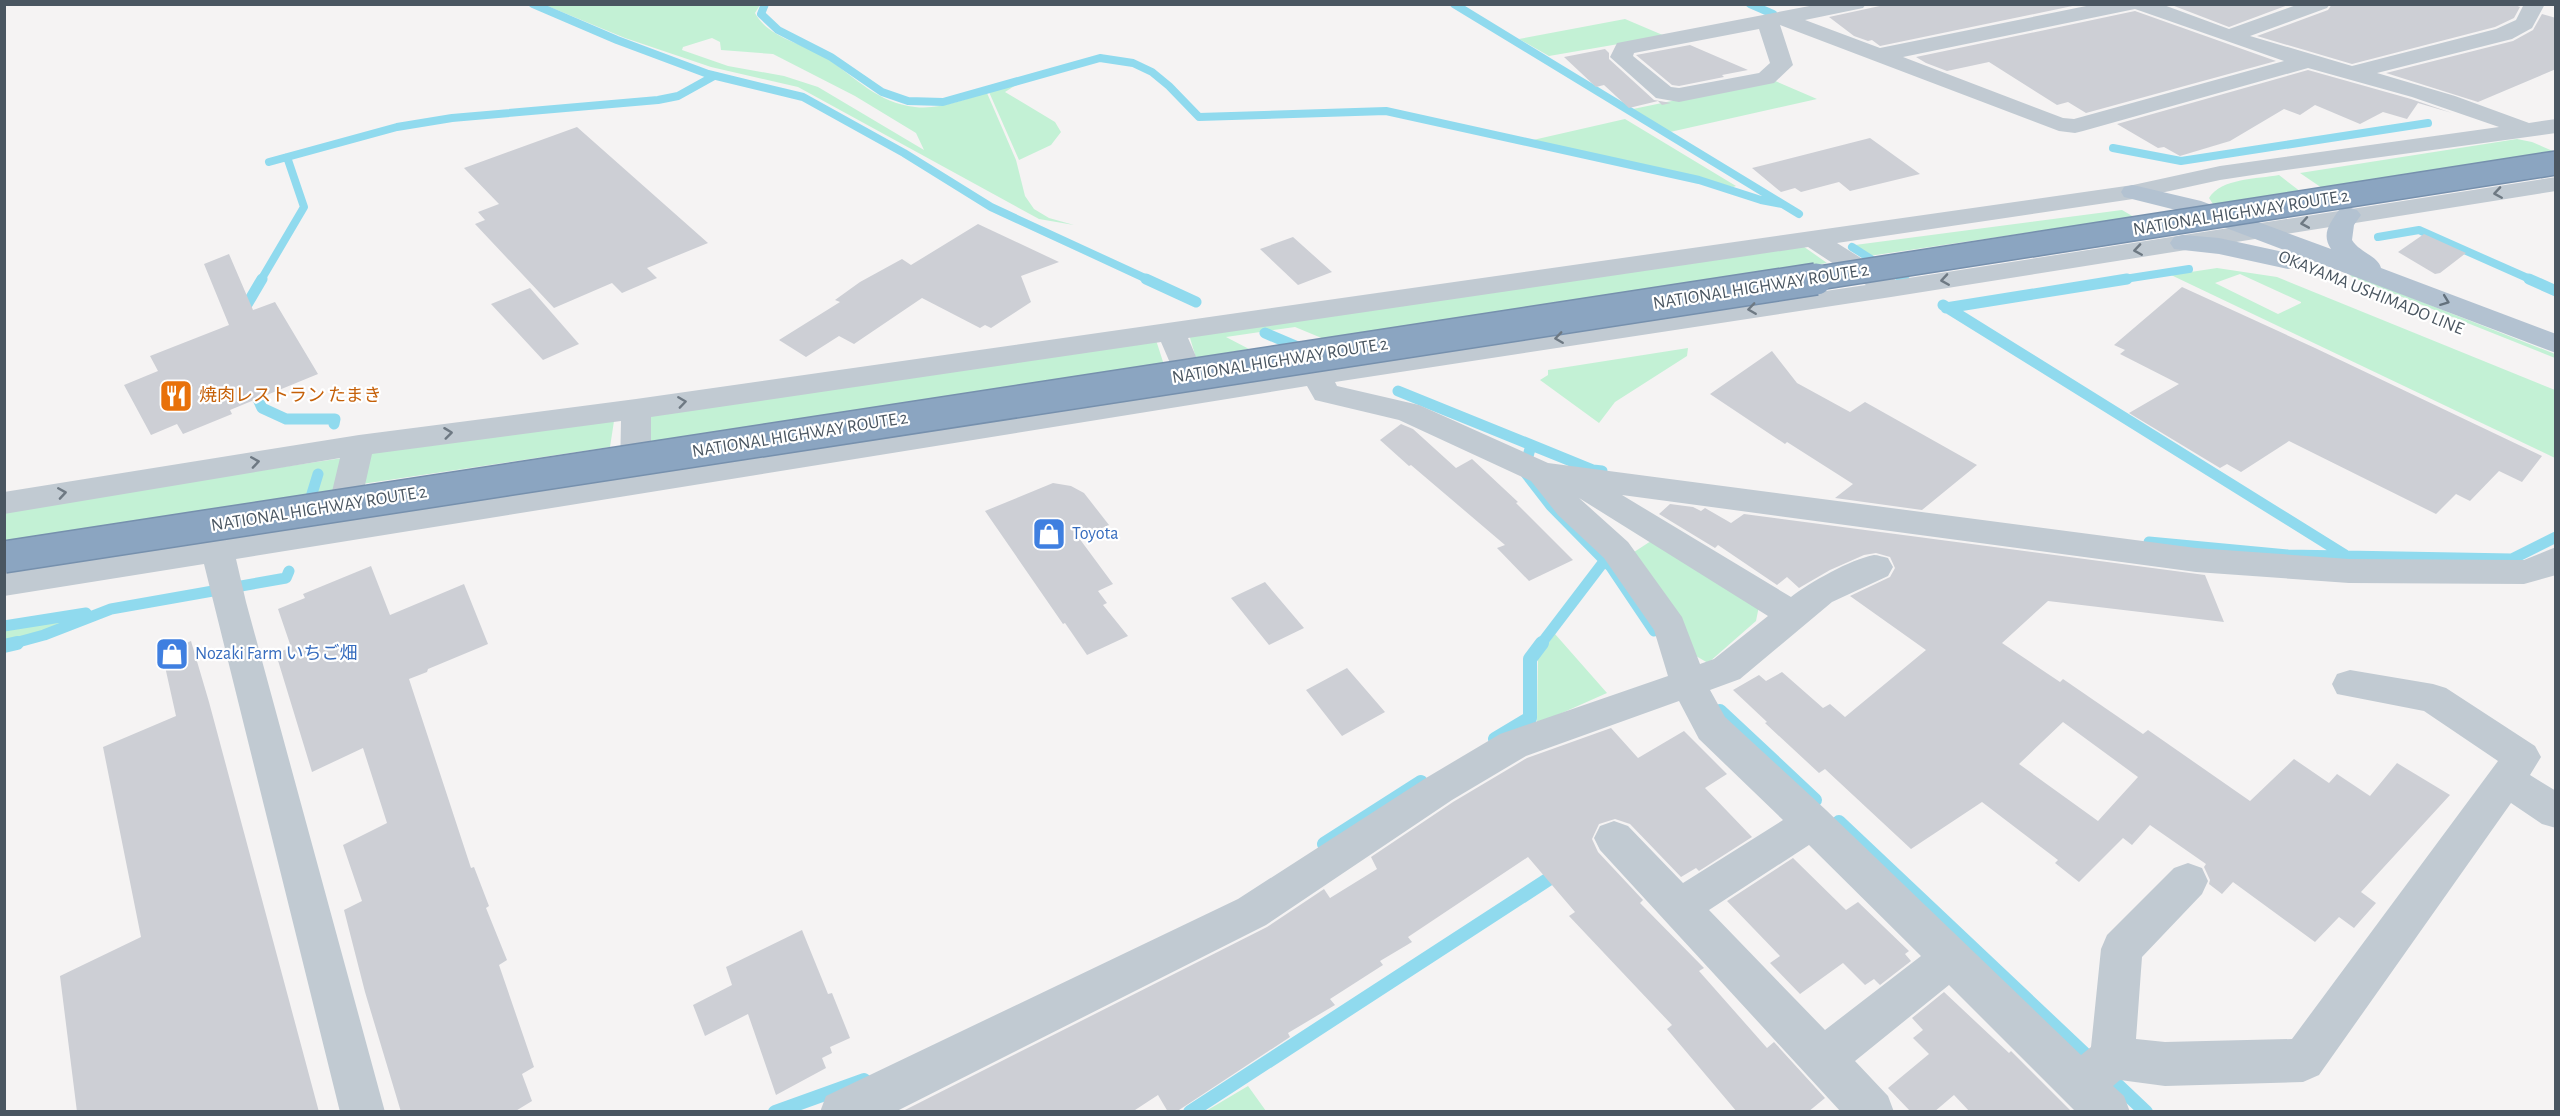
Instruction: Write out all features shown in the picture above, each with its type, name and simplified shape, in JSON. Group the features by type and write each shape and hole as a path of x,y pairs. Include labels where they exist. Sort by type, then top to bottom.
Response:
{"highway":[{"name":"NATIONAL HIGHWAY ROUTE 2","path":"4,557 2556,163"}],"main road":[{"name":"OKAYAMA USHIMADO LINE","path":"2192,192 2293,262 2556,368"},
{"path":"2348,215 2338,228 2337,235 2347,252 2371,268 2404,285"},
{"name":"OKAYAMA USHIMADO LINE","path":"2247,232 2404,285 2556,344"},
{"path":"2183,243 2239,249 2293,262"}],"street":[{"path":"1774,20 1782,64 1766,78 1679,95 1664,93 1621,57 1625,48 1856,4"},
{"path":"1879,55 2129,4"},
{"path":"2141,4 2310,62 2472,109 2556,142"},
{"path":"2230,36 2320,4"},
{"path":"2352,73 2504,34 2525,24 2535,4"},
{"path":"1774,20 1879,55 2060,124 2075,126 2310,62"},
{"path":"4,503 359,445 636,408 1810,237 2133,192 2192,192 2279,164 2556,126"},
{"path":"4,584 1197,393 1892,289 2348,215 2556,184"},
{"path":"1810,237 1892,289"},
{"path":"1171,331 1197,393"},
{"path":"1317,375 1325,393 1408,412 1600,497 1793,615"},
{"path":"635,482 636,408"},
{"path":"339,530 359,445"},
{"path":"1542,471 2196,560 2349,571 2524,572 2541,568 2556,559"},
{"path":"1542,471 1569,507 1616,550 1670,626 1688,681 1712,728 1812,822 1950,959 2101,1078"},
{"path":"218,550 363,1112"},
{"path":"842,1112 1252,912 1439,789 1513,746 1726,669 1820,593 1876,567"},
{"path":"2101,1078 2165,1064 2303,1060 2522,757 2433,698 2350,684"},
{"path":"2506,779 2556,812"},
{"path":"1679,907 1812,822"},
{"path":"1614,838 1872,1112"},
{"path":"2101,1078 2122,949 2188,881"},
{"path":"1823,1059 1950,959"}],"green space":[{"path":"545,5 760,5 755,13 769,29 819,53 868,89 902,105 933,107 987,93 1016,160 1025,196 1034,209 1049,218 1074,225 1039,219 798,87 711,67 625,38","holes":["712,38 720,42 721,50 773,54 855,96 916,133 924,150 818,87 784,76 728,66 682,50 683,47"]},
{"path":"1625,19 1665,36 1549,56 1519,39"},
{"path":"1773,80 1817,99 1670,132 1633,109"},
{"path":"1016,85 1005,92 1055,122 1061,132 1051,145 1019,160 989,92"},
{"path":"1625,119 1736,186 1533,140"},
{"path":"2517,139 2532,142 2555,152 2322,188 2300,173"},
{"path":"2279,175 2301,192 2213,204 2209,198 2215,191 2231,183"},
{"path":"2122,210 2134,217 1869,256 1855,245"},
{"path":"1800,244 1827,263 1324,339 1295,327 1226,337 1249,349 1196,358 1190,338 1191,334"},
{"path":"2217,268 2277,277 2555,390 2555,458 2171,275","holes":["2240,274 2301,302 2278,314 2215,283"]},
{"path":"2351,274 2555,354 2555,358 2352,277"},
{"path":"1156,340 1164,365 646,443 648,421 653,414"},
{"path":"1688,348 1687,356 1615,402 1599,423 1540,380 1548,375 1548,370"},
{"path":"614,421 610,447 355,485 362,458 373,452"},
{"path":"343,458 323,527 5,574 5,508"},
{"path":"1651,541 1759,606 1756,621 1708,663 1696,656 1631,554"},
{"path":"60,621 60,625 5,642 5,630"},
{"path":"1555,634 1607,693 1537,724 1538,657"},
{"path":"1248,1086 1266,1111 1206,1111"}],"building":[{"path":"1889,4 2082,4 1880,46 1872,40 1868,41 1854,36 1829,17"},
{"path":"2169,4 2291,4 2229,27"},
{"path":"2332,4 2513,4 2520,7 2514,18 2495,27 2352,64 2257,36 2328,10"},
{"path":"2135,11 2276,61 2086,113 2068,102 2057,105 1989,62 1947,71 1916,57"},
{"path":"2542,14 2556,18 2556,69 2478,102 2386,73 2513,41 2533,30"},
{"path":"1690,45 1748,70 1679,86 1672,85 1636,55"},
{"path":"1605,49 1609,53 1609,59 1654,100 1671,103 1662,105 1658,101 1629,108 1604,85 1596,87 1564,57"},
{"path":"2308,70 2452,113 2418,103 2407,119 2383,112 2360,124 2315,105 2300,115 2284,109 2230,141 2180,156 2164,147 2158,148 2117,124"},
{"path":"577,127 708,243 647,268 657,278 622,293 612,283 554,308 475,224 485,220 478,212 499,204 464,168"},
{"path":"1870,138 1920,174 1850,191 1839,182 1801,192 1795,188 1781,192 1752,168"},
{"path":"978,224 1059,262 1021,276 1031,302 991,328 985,325 980,328 922,298 854,344 839,336 806,357 779,340 840,302 835,300 860,282 902,259 911,265"},
{"path":"2424,234 2466,253 2440,273 2435,274 2398,252"},
{"path":"1293,237 1332,272 1298,285 1260,249"},
{"path":"229,254 253,310 275,302 318,374 230,410 232,414 183,434 177,424 151,435 124,385 158,371 150,356 229,325 204,264"},
{"path":"2182,287 2542,456 2522,482 2499,471 2470,501 2456,494 2436,514 2289,441 2241,472 2227,464 2220,468 2129,413 2179,384 2120,354 2125,350 2114,345"},
{"path":"530,288 579,344 543,360 491,304"},
{"path":"1772,351 1797,383 1850,412 1865,402 1977,465 1922,510 1835,498 1853,484 1787,442 1785,444 1710,394"},
{"path":"1401,424 1413,429 1456,468 1472,459 1518,502 1516,503 1573,560 1529,581 1497,548 1505,545 1380,440"},
{"path":"1053,483 1071,486 1084,493 1109,525 1079,538 1113,584 1098,591 1107,603 1103,605 1128,636 1087,655 985,511"},
{"path":"1670,504 1693,507 1701,511 1705,508 1731,523 1744,514 2205,575 2224,622 2048,601 2002,643 2060,682 2063,679 2143,734 2148,730 2250,801 2294,759 2329,783 2337,774 2370,796 2397,763 2450,795 2361,892 2376,903 2354,928 2339,917 2315,942 2233,882 2222,894 2209,884 2210,880 2204,867 2206,864 2150,825 2132,845 2123,838 2079,882 2055,863 2058,860 1982,802 1911,849 1825,769 1819,773 1733,690 1759,675 1766,681 1782,672 1823,708 1830,704 1845,717 1926,650 1850,596 1890,577 1895,568 1890,557 1876,553 1864,555 1830,570 1799,588 1787,577 1777,585 1718,545 1715,548 1659,514","holes":["2063,722 2138,777 2098,821 2019,764"]},
{"path":"371,566 390,615 464,584 488,644 409,679 471,868 474,867 489,906 486,908 507,960 499,965 534,1067 522,1074 532,1101 514,1112 401,1112 365,992 344,910 362,901 343,845 387,823 363,748 312,772 276,654 291,647 278,609 305,598 303,594"},
{"path":"1265,582 1304,628 1269,645 1231,598"},
{"path":"191,641 319,1112 77,1112 60,976 141,937 103,747 176,716 162,653"},
{"path":"1347,668 1385,712 1342,736 1306,690"},
{"path":"1611,728 1638,758 1684,731 1727,774 1705,788 1752,837 1699,871 1696,868 1681,877 1630,824 1615,819 1599,824 1592,839 1598,852 1643,900 1640,903 1704,968 1699,971 1767,1048 1774,1042 1825,1098 1808,1112 1737,1112 1667,1029 1672,1025 1569,916 1575,912 1528,857 1408,937 1412,942 1380,961 1383,965 1330,999 1335,1005 1288,1033 1290,1037 1176,1112 1168,1112 1158,1095 1132,1112 901,1112 1267,927 1324,889 1330,898 1377,869 1371,857 1453,802 1527,758"},
{"path":"1793,858 1846,910 1858,902 1909,951 1905,954 1911,961 1880,985 1874,979 1865,985 1843,963 1800,994 1770,963 1780,956 1727,901"},
{"path":"802,930 828,994 832,993 850,1038 830,1047 832,1053 822,1058 826,1068 776,1095 748,1014 705,1036 693,1005 732,985 726,967"},
{"path":"1944,992 2009,1053 2011,1051 2072,1112 1970,1112 1954,1095 1934,1112 1911,1112 1888,1088 1929,1054 1913,1038 1923,1030 1912,1018"}],"waterway":[{"path":"533,4 617,40 708,74 803,97 904,153 991,207 1149,280"},
{"path":"765,4 761,14 778,30 831,57 882,92 908,101 943,102 1100,58 1133,63 1152,72 1199,117 1386,111 1699,180 1761,200 1782,204"},
{"path":"1454,4 1799,214"},
{"path":"1750,4 1773,14"},
{"path":"287,157 397,127 452,118 658,100 678,96 714,76"},
{"path":"2113,148 2181,161 2428,123"},
{"path":"261,280 304,207 287,157"},
{"path":"269,162 287,157"},
{"path":"2378,237 2419,230 2532,280"},
{"path":"1852,247 1904,280"},
{"path":"2118,280 2189,269"},
{"path":"242,313 262,279"},
{"path":"1146,279 1196,302"},
{"path":"1947,308 2127,279"},
{"path":"2529,279 2556,291"},
{"path":"1943,305 1947,308"},
{"path":"1947,308 2345,555"},
{"path":"1265,333 1305,350"},
{"path":"251,384 262,408 286,419 335,419 334,424"},
{"path":"1398,391 1593,470 1602,471"},
{"path":"1531,445 1524,471 1551,506 1605,561"},
{"path":"307,510 318,474"},
{"path":"2149,542 2288,555 2512,559 2556,537"},
{"path":"1541,644 1605,561"},
{"path":"1605,561 1654,631"},
{"path":"11,644 44,635 111,609 286,578 289,571"},
{"path":"4,626 86,613"},
{"path":"4,646 17,643"},
{"path":"1495,739 1530,718 1530,659 1542,643"},
{"path":"1720,711 1815,800"},
{"path":"1324,844 1421,782"},
{"path":"1839,822 2146,1112"},
{"path":"1190,1112 1561,871"},
{"path":"775,1112 864,1080"}],"place":[{"name":"焼肉レストラン たまき","path":"176,396"},
{"name":"Toyota","path":"1049,534"},
{"name":"Nozaki Farm いちご畑","path":"172,654"}]}
